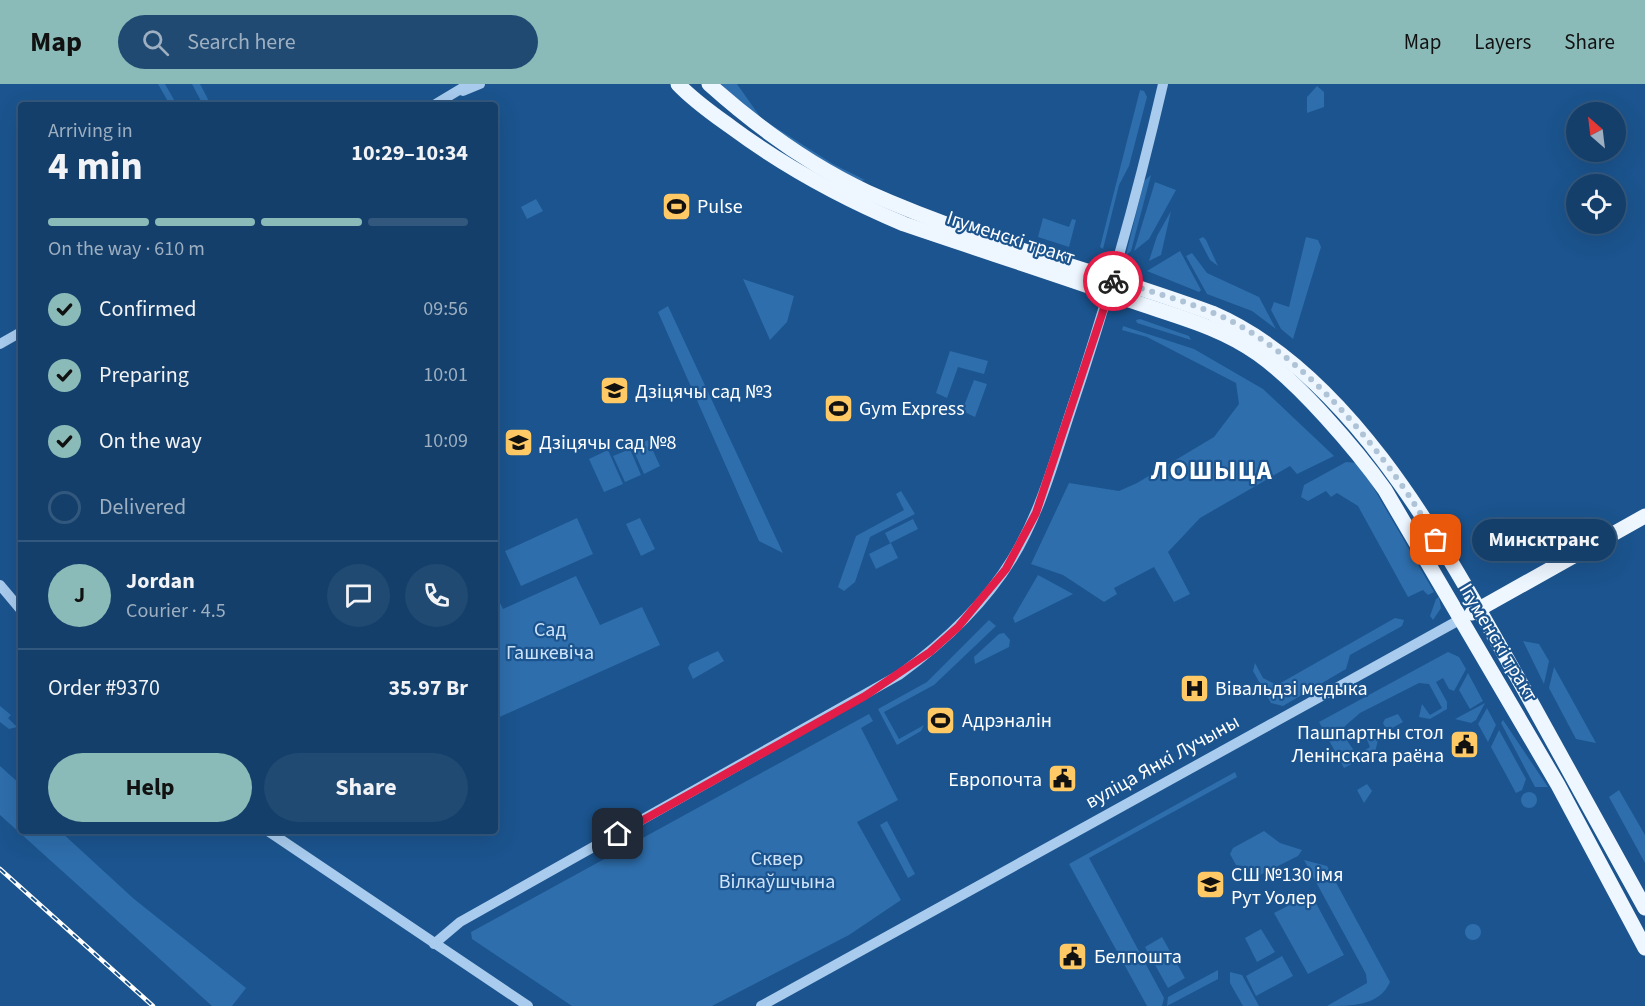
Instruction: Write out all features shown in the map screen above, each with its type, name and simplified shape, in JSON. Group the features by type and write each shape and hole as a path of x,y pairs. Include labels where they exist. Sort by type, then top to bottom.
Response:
{"main road":[{"name":"Ігуменскі тракт","path":"678,84 698,103 757,146 822,186 863,207 904,224 1231,321 1264,342 1309,378 1389,467 1479,610 1645,908"},
{"name":"Ігуменскі тракт","path":"709,84 766,132 799,154 866,191 1112,286 1207,327 1260,355 1300,393 1368,467 1385,490 1558,785 1645,948"},
{"name":"вуліца Янкі Лучыны","path":"1461,620 1645,516"}],"street":[{"path":"439,102 469,84"},
{"path":"446,98 480,84"},
{"path":"434,944 460,921 865,696 930,652 958,627 1006,569 1036,513 1112,286 1163,84"},
{"path":"0,344 18,334"},
{"path":"0,585 18,606"},
{"name":"вуліца Янкі Лучыны","path":"761,1006 1461,620"},
{"path":"272,834 528,1006"}],"green space":[{"path":"158,84 165,84 175,102 168,102"},
{"path":"192,84 200,84 209,102 201,102"},
{"path":"721,84 737,84 761,118 833,164 865,180 857,182 758,119"},
{"path":"1317,86 1324,92 1324,107 1307,113 1307,97"},
{"path":"1140,90 1144,91 1147,97 1129,166 1119,185 1103,249 1100,247"},
{"path":"1151,175 1131,251 1126,255 1144,181"},
{"path":"1155,182 1176,190 1149,239 1134,251"},
{"path":"536,199 543,211 527,219 521,207"},
{"path":"1171,211 1161,255 1149,261 1157,236"},
{"path":"1043,218 1069,227 1072,219 1076,220 1069,247 1038,237"},
{"path":"1203,237 1218,266 1210,260 1199,239"},
{"path":"1306,237 1318,240 1321,247 1293,339 1281,329 1271,310 1274,302 1289,307"},
{"path":"1180,251 1201,290 1199,292 1147,271"},
{"path":"1192,253 1207,273 1259,297 1276,329 1252,311 1207,294 1186,256"},
{"path":"743,279 794,296 787,322 770,340"},
{"path":"668,306 783,553 759,541 658,312"},
{"path":"1140,319 1189,336 1191,340 1137,323 1136,320"},
{"path":"1123,326 1194,349 1263,389 1334,456 1297,474 1290,466 1200,518 1168,552 1190,594 1174,602 1154,567 1114,588 1117,594 1104,602 1063,575 1031,564 1069,483 1119,491 1137,483 1214,437 1239,404 1236,383 1147,337 1122,330"},
{"path":"950,351 988,361 984,374 958,367 947,398 936,393"},
{"path":"974,380 987,384 975,417 962,411"},
{"path":"648,440 660,466 644,474 632,447"},
{"path":"630,449 641,475 625,482 613,456"},
{"path":"608,450 623,484 604,492 589,459"},
{"path":"1346,462 1357,463 1362,468 1434,592 1428,595 1423,590 1408,597 1358,506 1337,493 1331,497 1326,491 1308,501 1301,497 1304,485"},
{"path":"901,491 915,514 870,537 855,582 844,591 838,587 856,536 904,510 896,494"},
{"path":"577,518 593,554 521,586 505,551"},
{"path":"640,518 655,549 641,556 626,524"},
{"path":"913,519 918,529 890,543 885,533"},
{"path":"891,543 898,558 876,569 869,554"},
{"path":"1038,575 1073,594 1015,623 1013,618"},
{"name":"Сад Гашкевіча","path":"576,576 600,625 642,607 660,645 498,718 498,599 503,609"},
{"path":"1439,597 1441,608 1433,620 1430,616 1436,599"},
{"path":"1395,618 1404,620 1402,626 1350,655 1346,669 1283,706 1271,703 1253,671 1255,663 1263,678 1277,685"},
{"path":"989,620 996,626 934,685 884,712 899,739 924,725 921,731 897,745 878,709 927,682"},
{"path":"1004,633 1010,640 1009,647 975,664 974,657 999,634"},
{"path":"1523,641 1539,644 1549,661 1544,684"},
{"path":"718,651 724,661 693,679 688,668 690,664"},
{"path":"1448,652 1459,657 1466,669 1454,691 1449,689 1443,678 1436,682 1447,702 1447,709 1430,719 1419,717 1422,704 1430,715 1442,708 1429,684 1419,683 1360,713 1345,726 1346,739 1357,755 1370,747 1365,735 1378,740 1375,752 1344,768 1319,722"},
{"path":"1554,667 1596,743 1576,739 1549,688"},
{"path":"1468,673 1483,701 1470,709 1459,690"},
{"path":"1485,703 1476,720 1471,723 1455,719"},
{"path":"0,706 11,715 8,718 17,727 9,729 0,722"},
{"path":"1487,708 1496,725 1488,742 1478,724"},
{"name":"Сквер Вілкаўшчына","path":"869,714 873,721 861,728 898,800 857,822 901,900 849,935 712,1006 572,1006 472,939 471,932"},
{"path":"1398,714 1403,722 1387,731 1383,723 1385,719"},
{"path":"1503,720 1548,787 1535,787 1501,723"},
{"path":"1499,730 1526,779 1522,790 1516,793 1491,747"},
{"path":"0,766 18,782 18,831 0,815"},
{"path":"1235,772 1237,777 1089,858 1164,998 1162,1006 1147,1006 1069,864"},
{"path":"1367,784 1372,791 1364,803 1357,790"},
{"path":"1619,790 1645,835 1645,863 1609,797"},
{"path":"1526,792 1532,792 1537,800 1535,806 1526,808 1521,803 1521,797"},
{"path":"887,821 915,874 908,878 880,825"},
{"path":"1264,831 1280,843 1302,850 1298,856 1250,880 1243,866 1236,865 1230,854 1233,848"},
{"path":"21,834 63,834 134,899 246,988 232,1006 212,1006"},
{"path":"1304,860 1327,866 1390,982 1379,996 1372,1000 1355,1005 1327,1006 1367,983 1366,974"},
{"path":"1311,894 1344,955 1308,974 1274,913"},
{"path":"1470,924 1476,924 1481,932 1479,938 1470,940 1465,935 1465,929"},
{"path":"1261,929 1275,952 1257,962 1245,938"},
{"path":"1162,937 1185,978 1168,988 1145,947"},
{"path":"1282,956 1293,976 1256,996 1246,976"},
{"path":"1218,970 1218,979 1167,1006 1168,997"},
{"path":"1230,972 1242,975 1259,1006 1243,1006 1230,983"}],"railway":[{"path":"0,869 153,1006"}],"way so far":[{"path":"1113,281 1113,279 1189,304 1231,321 1287,359 1329,399 1389,467 1436,540"}],"place":[{"name":"Pulse","path":"676,206"},
{"name":"Дзіцячы сад №3","path":"614,391"},
{"name":"Gym Express","path":"838,408"},
{"name":"Дзіцячы сад №8","path":"518,442"},
{"name":"Минсктранс","path":"1436,540"},
{"name":"Вівальдзі медыка","path":"1194,688"},
{"name":"Адрэналін","path":"941,720"},
{"name":"Пашпартны стол Ленінскага раёна","path":"1465,744"},
{"name":"Европочта","path":"1063,779"},
{"name":"СШ №130 імя Рут Уолер","path":"1210,885"},
{"name":"Белпошта","path":"1073,956"}],"district":[{"name":"ЛОШЫЦА","path":"1212,470"}],"route":[{"path":"618,834 865,696 930,652 958,627 1006,569 1036,513 1113,281"}]}
